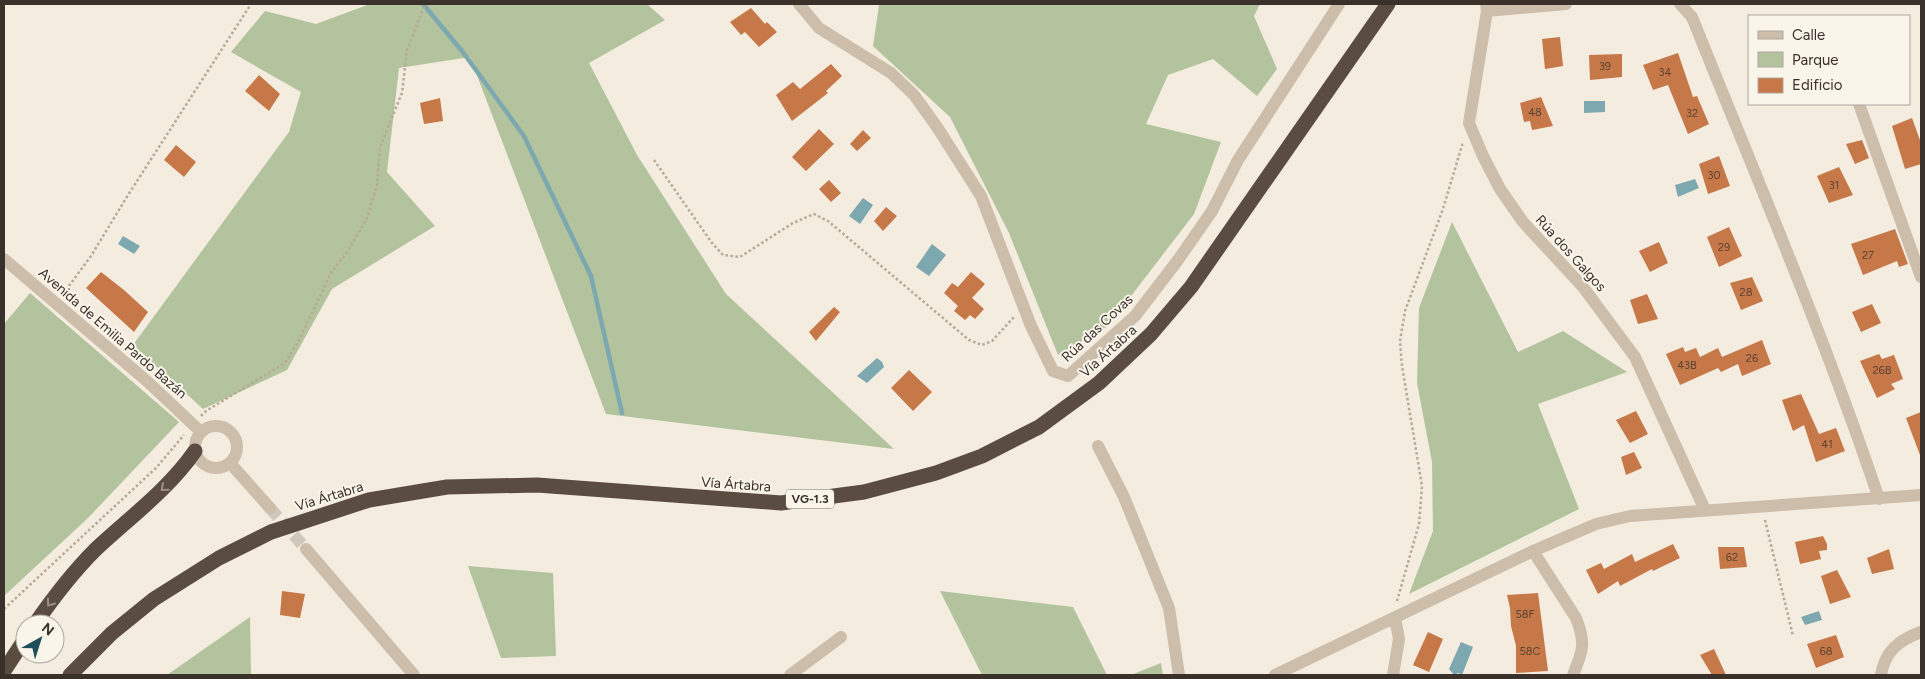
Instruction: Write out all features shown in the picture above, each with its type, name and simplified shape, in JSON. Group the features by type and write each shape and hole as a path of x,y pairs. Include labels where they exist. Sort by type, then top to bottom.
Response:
{"highway":[{"name":"Vía Ártabra","path":"70,675 112,633 154,599 219,558 271,532 369,500 447,487 537,485 781,503 864,492 936,473 982,456 1039,427 1099,383 1151,334 1191,287 1388,4"},
{"path":"42,614 53,598 93,552 172,481 195,451"},
{"path":"4,671 15,654"}],"street":[{"name":"Rúa das Covas","path":"799,4 819,28 891,73 914,95 981,196 1023,307 1053,371 1068,376 1135,316 1178,260 1212,211 1238,160 1338,4"},
{"path":"1469,123 1486,8 1566,4"},
{"path":"1680,4 1692,17 1790,257 1858,436 1879,499"},
{"path":"1859,105 1921,277"},
{"name":"Rúa dos Galgos","path":"1469,123 1500,190 1523,222 1583,287 1635,357 1705,510"},
{"name":"Avenida de Emilia Pardo Bazán","path":"4,259 148,382 197,428"},
{"path":"213,426 226,428 231,432 237,444 234,458 217,468 209,467 198,458 195,451 197,428 213,426"},
{"path":"1098,446 1124,497 1169,608 1179,675"},
{"path":"230,462 270,508"},
{"path":"1275,675 1533,551 1596,524 1630,516 1921,495"},
{"path":"306,549 414,675"},
{"path":"1533,551 1576,618 1581,630 1583,638 1582,652 1573,675"},
{"path":"1393,675 1399,639 1394,618"},
{"path":"1881,675 1883,664 1896,644 1921,632"},
{"path":"790,675 842,637"}],"path":[{"path":"56,302 91,256 251,4"},
{"path":"4,609 197,428 206,411 285,363 300,340 331,273 347,252 367,218 377,185 380,148 402,93 407,50 425,4"},
{"path":"1394,618 1398,596 1419,524 1422,486 1402,366 1400,340 1404,311 1443,209 1469,123"},
{"path":"654,160 712,243 723,255 740,257 793,223 814,214 828,221 969,340 982,345 992,341 1023,307"},
{"path":"1761,506 1793,636"}],"green space":[{"path":"370,4 647,4 665,20 589,63 637,155 726,294 894,449 606,414 470,57 399,68 387,172 435,226 332,289 287,370 203,409 133,345 289,132 301,92 231,52 265,11 316,24"},
{"path":"1260,4 1254,16 1277,69 1257,96 1213,59 1168,75 1146,124 1221,142 1194,214 1108,326 1058,355 1009,233 950,117 873,46 879,5"},
{"path":"1452,222 1518,352 1563,331 1627,372 1538,404 1579,509 1409,594 1433,531 1432,462 1417,383 1419,308"},
{"path":"30,293 179,422 88,518 4,596 4,324"},
{"path":"468,566 553,573 556,656 501,658"},
{"path":"940,591 1073,607 1107,675 982,675"},
{"path":"250,617 251,675 167,675"},
{"path":"1161,663 1163,675 1131,675"}],"water":[{"path":"1584,101 1605,101 1605,112 1584,113"},
{"path":"1695,179 1699,188 1678,197 1675,185"},
{"path":"863,198 873,205 860,224 849,216"},
{"path":"123,236 140,246 134,254 118,244"},
{"path":"932,244 946,255 929,276 916,267"},
{"path":"877,358 884,367 867,383 857,376"},
{"path":"1819,611 1822,620 1805,625 1801,617"},
{"path":"1461,642 1473,647 1462,675 1458,673 1454,675 1449,669"}],"building":[{"path":"751,8 765,24 767,22 777,32 759,47 745,32 741,35 730,22"},
{"path":"1560,37 1563,66 1545,69 1542,39"},
{"path":"1678,53 1693,97 1697,96 1709,124 1688,134 1668,85 1653,90 1643,65"},
{"path":"1622,54 1622,77 1590,80 1589,55"},
{"path":"831,64 842,76 826,91 828,93 792,121 776,95 793,82 800,89"},
{"path":"259,75 280,94 269,111 245,91"},
{"path":"1541,97 1553,126 1532,130 1530,121 1524,122 1520,103"},
{"path":"440,98 443,121 424,124 420,103"},
{"path":"1912,118 1921,143 1921,164 1905,169 1892,126"},
{"path":"819,129 834,144 806,171 792,157"},
{"path":"863,130 871,138 857,151 850,144"},
{"path":"1862,140 1869,158 1855,164 1846,144"},
{"path":"176,145 196,162 184,177 164,160"},
{"path":"1719,156 1730,186 1708,194 1699,164"},
{"path":"1839,167 1853,195 1829,203 1817,176"},
{"path":"829,180 841,193 831,202 819,189"},
{"path":"886,207 897,216 883,231 874,221"},
{"path":"1729,227 1742,256 1719,267 1707,237"},
{"path":"1895,229 1908,264 1899,267 1897,261 1863,275 1851,244"},
{"path":"1659,242 1668,263 1650,272 1639,251"},
{"path":"101,272 148,312 134,332 86,288"},
{"path":"971,272 985,284 972,298 984,309 975,319 970,315 965,320 954,311 958,306 944,293 952,283 958,287"},
{"path":"1752,277 1763,301 1741,310 1730,283"},
{"path":"1647,294 1658,319 1638,324 1630,300"},
{"path":"1872,304 1881,323 1861,332 1852,312"},
{"path":"834,307 840,312 816,341 809,332"},
{"path":"1762,340 1771,364 1742,376 1738,364 1721,372 1718,368 1680,385 1666,354 1683,347 1685,352 1696,348 1700,357 1718,348 1722,357"},
{"path":"1879,354 1882,359 1894,355 1903,379 1891,384 1895,389 1877,398 1860,361"},
{"path":"909,370 932,392 913,411 891,388"},
{"path":"1801,394 1819,434 1836,428 1845,451 1816,462 1804,425 1793,431 1782,400"},
{"path":"1636,411 1648,434 1630,443 1616,420"},
{"path":"1921,412 1921,455 1920,455 1906,418"},
{"path":"1634,452 1642,468 1626,475 1621,457"},
{"path":"1823,536 1827,544 1827,550 1819,551 1821,559 1800,564 1795,542"},
{"path":"1673,544 1680,558 1653,571 1652,569 1620,586 1618,581 1598,594 1586,570 1601,563 1604,569 1632,554 1635,562"},
{"path":"1718,547 1744,547 1747,567 1720,569"},
{"path":"1889,549 1894,569 1872,574 1867,558"},
{"path":"1837,570 1851,597 1830,604 1821,576"},
{"path":"282,591 305,594 300,618 280,615"},
{"path":"1538,593 1548,671 1516,673 1516,646 1507,595"},
{"path":"1428,632 1443,639 1429,672 1413,665"},
{"path":"1836,635 1844,657 1816,668 1807,644"},
{"path":"1714,649 1726,675 1712,675 1700,655"}],"waterway":[{"path":"423,4 462,51 524,136 591,276 622,413"}],"tunnel":[{"path":"270,508 306,549"}]}
